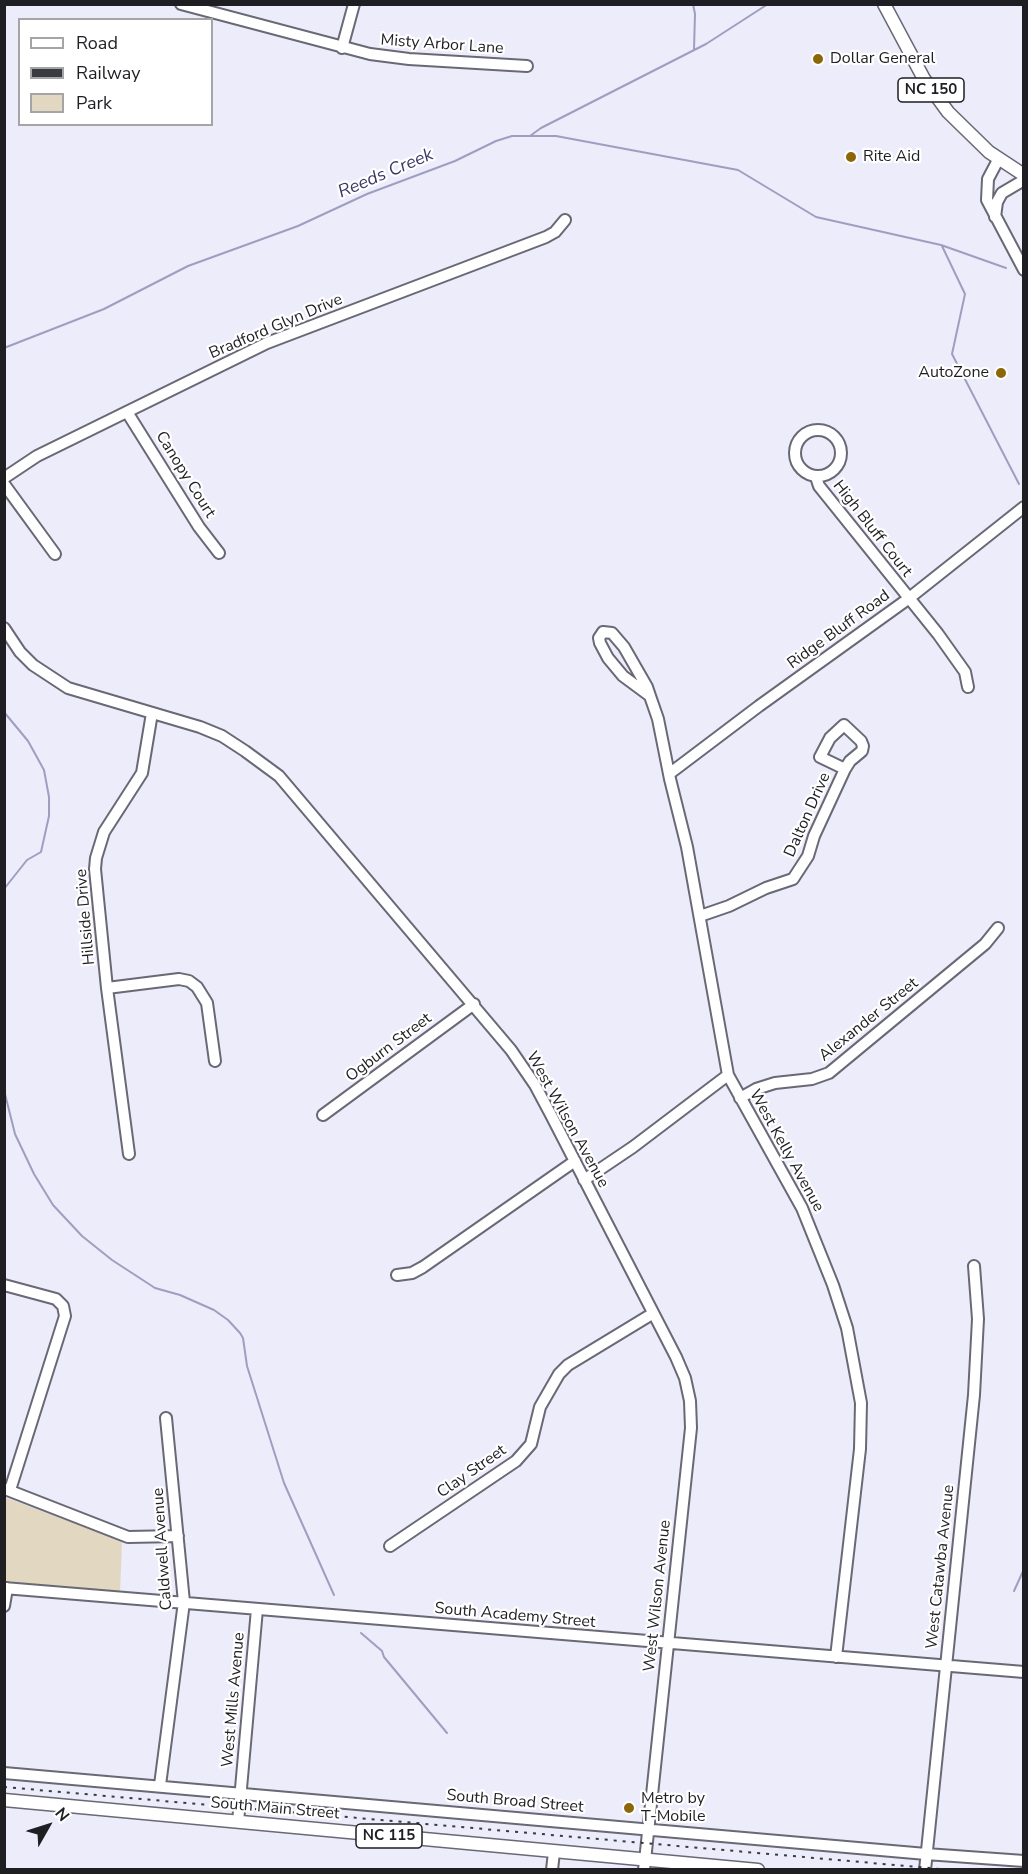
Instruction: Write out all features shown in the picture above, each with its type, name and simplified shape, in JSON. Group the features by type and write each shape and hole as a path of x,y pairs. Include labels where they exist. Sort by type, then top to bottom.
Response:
{"main road":[{"name":"NC 150","path":"884,4 913,60 940,102 968,133 998,160 1023,175"},
{"name":"South Main Street","path":"4,1800 554,1852 644,1865 758,1869"}],"street":[{"name":"Misty Arbor Lane","path":"181,4 342,48 397,58 527,66"},
{"path":"342,48 354,4"},
{"path":"998,160 988,179 986,193 995,217 1023,270"},
{"path":"995,217 997,202 1002,193 1023,180"},
{"name":"Bradford Glyn Drive","path":"4,478 37,456 275,340 546,237 555,232 565,220"},
{"name":"Canopy Court","path":"127,412 199,527 219,553"},
{"name":"High Bluff Court","path":"820,430 829,432 836,438 841,446 842,455 833,471 825,476 816,477 800,468 795,451 803,435 820,430"},
{"name":"High Bluff Court","path":"816,477 819,486 938,634 965,672 968,687"},
{"path":"4,484 55,554"},
{"name":"Ridge Bluff Road","path":"669,774 908,599 1023,507"},
{"name":"West Wilson Avenue","path":"4,628 20,652 50,678 68,688 88,696 200,727 222,736 260,760 279,776 511,1050 535,1085 575,1161 685,1378 690,1401 691,1428 644,1865"},
{"name":"West Kelly Avenue","path":"650,696 623,675 608,658 599,638 603,632 612,633 620,640 650,696 658,719 687,847 728,1075 802,1208 834,1285 847,1328 861,1403 860,1449 836,1657"},
{"name":"Hillside Drive","path":"129,1154 107,987 96,885 96,858 104,832 142,773 152,713"},
{"name":"Dalton Drive","path":"700,916 793,879 808,856 814,836 845,769"},
{"name":"Alexander Street","path":"740,1098 756,1089 775,1083 812,1079 829,1072 985,944 998,928"},
{"name":"Hillside Drive","path":"107,987 179,979 189,981 197,987 207,1003 215,1061"},
{"name":"Ogburn Street","path":"323,1115 474,1004"},
{"path":"584,1180 633,1147 728,1075"},
{"path":"397,1275 412,1273 423,1267 575,1161"},
{"name":"West Catawba Avenue","path":"925,1869 976,1362 978,1319 974,1266"},
{"path":"4,1285 56,1299 63,1306 65,1316 7,1490 128,1537 178,1536"},
{"name":"Clay Street","path":"390,1546 516,1461 531,1444 540,1407 559,1374 568,1365 652,1314"},
{"name":"Caldwell Avenue","path":"160,1785 184,1602 166,1418"},
{"path":"4,1606 6,1588"},
{"name":"South Academy Street","path":"6,1588 1023,1672"},
{"name":"West Mills Avenue","path":"238,1822 257,1609"},
{"name":"South Broad Street","path":"4,1773 1023,1861"},
{"path":"552,1869 554,1852"}],"green space":[{"path":"4,1497 122,1541 120,1593 5,1582"}],"waterway":[{"path":"693,4 694,49"},
{"name":"Reeds Creek","path":"4,348 104,309 188,266 298,226 367,194 455,161 496,141 512,136 530,136 541,128 706,44 768,4"},
{"path":"531,136 556,136 738,170 816,217 941,245 1006,268"},
{"path":"942,246 965,294 952,354 1019,484"},
{"path":"4,712 28,741 44,770 49,797 49,816 41,852 27,860 4,889"},
{"path":"4,1090 15,1134 34,1174 53,1205 82,1236 112,1260 155,1288 180,1295 214,1310 240,1333 243,1338 247,1366 284,1483 334,1595"},
{"path":"1014,1591 1024,1569"},
{"path":"361,1633 382,1651 384,1657 447,1733"}],"railway":[{"path":"4,1787 952,1870"}],"place":[{"name":"Dollar General","path":"818,59"},
{"name":"Rite Aid","path":"851,157"},
{"name":"AutoZone","path":"1001,373"},
{"name":"Metro by T-Mobile","path":"629,1808"}]}
